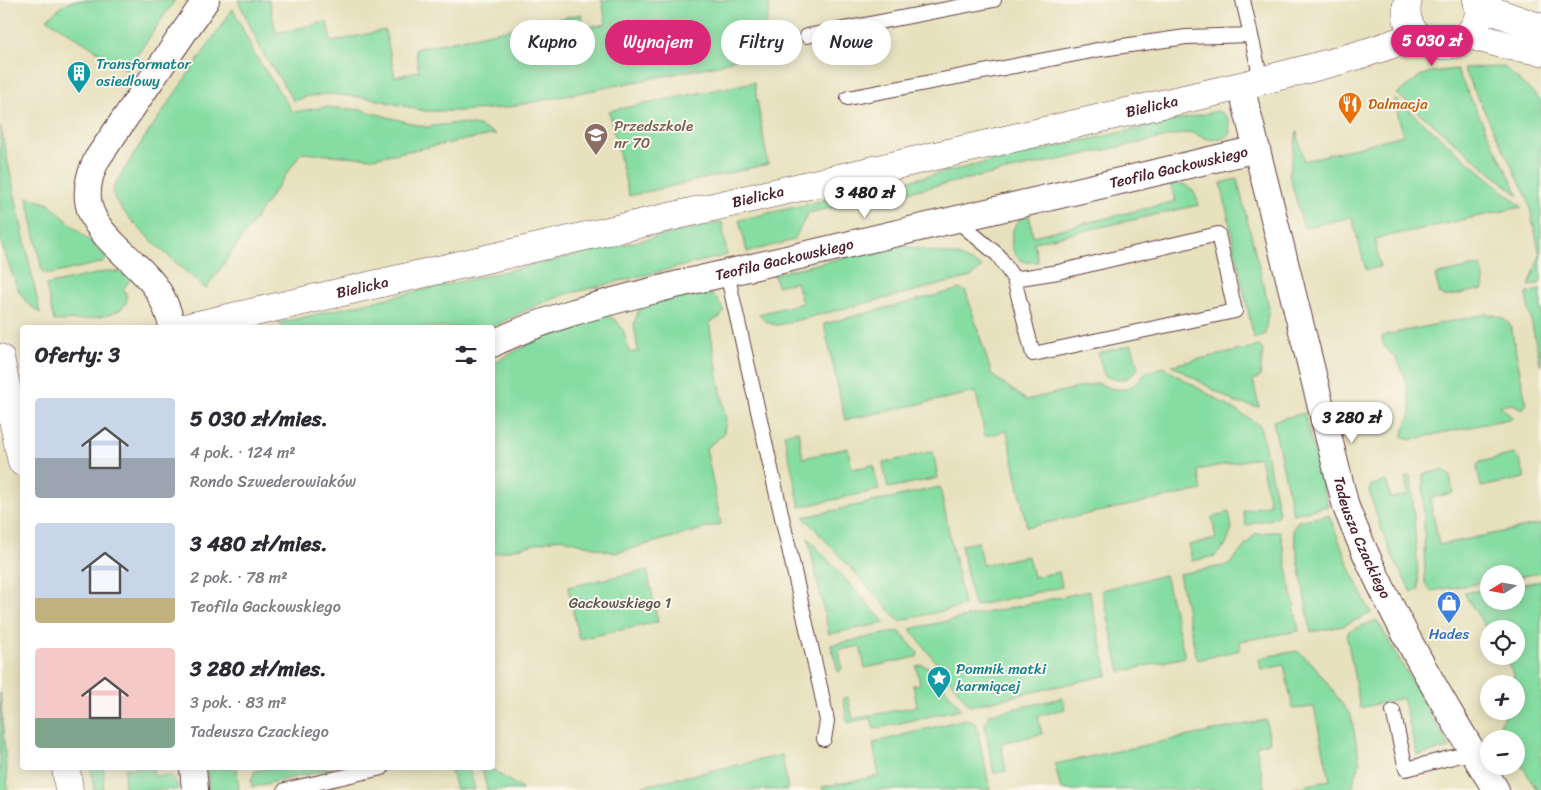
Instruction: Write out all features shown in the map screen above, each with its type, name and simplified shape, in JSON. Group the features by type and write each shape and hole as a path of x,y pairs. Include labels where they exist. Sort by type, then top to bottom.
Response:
{"street":[{"path":"172,325 162,298 151,281 96,225 89,206 87,189 90,174 97,159 206,0"},
{"path":"1408,0 1406,14 1409,25 1425,42 1436,46 1448,46 1460,42 1469,35 1479,16 1478,3 1541,28"},
{"name":"Bielicka","path":"198,325 1251,83 1394,44 1416,34"},
{"path":"1469,35 1509,46 1541,51"},
{"name":"Tadeusza Czackiego","path":"1251,83 1257,149 1346,506 1359,541 1428,675 1496,790"},
{"name":"Teofila Gackowskiego","path":"495,343 516,333 589,307 675,284 1257,149"},
{"path":"6,366 20,450"},
{"path":"66,770 68,790"},
{"path":"193,770 195,790"}],"lane":[{"path":"807,36 994,0"},
{"path":"1243,0 1251,35 1251,83"},
{"path":"848,98 1102,49 1186,37 1251,35"},
{"path":"955,219 998,255 1014,279 1034,354 1235,311 1218,234 1058,272 1014,279"},
{"path":"727,273 821,691 827,721 824,739"},
{"path":"1393,711 1406,769 1473,752"},
{"path":"285,790 373,770"}],"green space":[{"path":"75,0 175,0 127,70 47,19 62,6"},
{"path":"238,0 269,0 276,33 327,22 331,42 385,30 395,77 419,71 415,49 510,29 510,65 595,65 595,26 605,24 605,65 711,65 711,20 605,20 602,0 769,0 767,20 721,20 721,64 504,108 425,111 370,98 329,94 309,96 294,101 263,53"},
{"path":"233,9 256,57 293,112 325,107 362,110 425,127 458,123 478,126 496,134 372,158 301,153 206,289 140,229 118,203 113,193 114,186 139,146"},
{"path":"581,14 582,20 553,20"},
{"path":"1504,67 1541,100 1541,283 1529,286 1540,255 1528,199 1463,68"},
{"path":"1456,69 1519,196 1397,94 1420,76 1431,72"},
{"path":"754,82 768,164 629,196 609,111"},
{"path":"1394,98 1522,207 1375,239 1380,267 1366,270 1352,217 1304,228 1289,174 1297,132 1304,161 1403,135"},
{"path":"1218,111 1225,115 1230,123 1229,135 1224,138 1214,140 1190,132 808,213 794,240 747,252 739,220"},
{"path":"0,125 40,313 27,303 18,290 0,240"},
{"path":"1237,179 1269,307 1265,334 1254,339 1221,183"},
{"path":"1170,183 1181,184 1192,190 1199,205 1034,242 1038,262 1021,260 1014,251 1011,240 1013,229 1019,221 1029,215 1033,236 1176,201"},
{"path":"27,197 49,204 105,255 106,259 103,262 52,274 42,271"},
{"path":"722,222 727,255 567,294 537,305 495,326 281,325 278,323"},
{"path":"897,245 958,256 982,267 971,277 778,325 767,322 759,314 802,303 796,282 777,286 774,274"},
{"path":"1481,265 1484,280 1483,289 1445,297 1440,294 1435,275"},
{"path":"109,271 120,272 131,279 123,289 127,299 124,307 115,312 88,319 54,321 46,285"},
{"path":"960,289 966,292 992,375 1026,400 1098,383 1112,388 1125,389 1136,384 1146,372 1163,367 1260,425 1279,512 1276,518 1246,526 1243,511 1270,504 1260,457 1198,470 1202,490 1027,527 1007,431 985,436 976,392 845,420 824,324"},
{"path":"1541,290 1541,367 1526,296 1528,293"},
{"path":"696,291 707,292 714,296 724,311 720,317 709,323 726,421 723,435 706,448 721,524 615,553 560,538 495,554 495,362 575,320 601,312 617,321 624,332 629,353 638,351 634,324 639,309 647,303"},
{"path":"1486,314 1500,317 1511,327 1526,403 1523,409 1512,404 1500,406 1513,418 1409,440 1403,436 1411,411 1405,380 1398,361 1384,345 1382,337"},
{"path":"1132,345 1138,369 1122,380 1104,375 1098,353"},
{"path":"1259,346 1263,350 1260,377 1253,380 1259,407 1236,403 1172,365"},
{"path":"1304,413 1328,506 1293,514 1273,421"},
{"path":"798,431 803,458 848,448 852,469 873,465 879,490 800,507 784,434"},
{"path":"933,451 938,478 888,488 883,463"},
{"path":"1514,454 1520,460 1525,478 1481,487 1477,466 1480,462"},
{"path":"1444,470 1450,476 1453,493 1430,498 1439,545 1541,524 1541,573 1525,576 1525,565 1480,565 1480,583 1431,591 1425,583 1423,474"},
{"path":"1411,476 1419,590 1412,592 1398,568 1387,542 1369,490 1372,485 1387,481 1390,498 1408,495 1405,477"},
{"path":"940,487 964,606 899,621 804,517"},
{"path":"1229,512 1232,529 1226,545 1215,556 1192,561 1189,545 1216,539 1212,517"},
{"path":"1329,515 1351,571 1371,613 1343,626 1311,632 1293,529 1298,521"},
{"path":"1280,531 1299,631 1240,641 1240,650 1197,660 1179,574 1229,565 1255,534"},
{"path":"808,538 885,623 829,634"},
{"path":"978,542 982,565 1028,556 1033,577 1059,572 1062,587 974,606 961,545"},
{"name":"Gackowskiego 1","path":"647,570 658,622 579,639 568,587"},
{"path":"1165,575 1185,657 1120,672 1102,590"},
{"path":"1541,581 1541,790 1537,790 1525,771 1525,730 1499,729 1502,720 1525,720 1525,675 1514,675 1508,665 1525,665 1525,620 1481,620 1464,593 1480,590 1480,610 1525,610 1525,584"},
{"path":"1089,591 1108,675 970,706 910,629"},
{"path":"1377,620 1450,748 1417,755 1403,698 1360,708 1347,637 1349,631"},
{"path":"899,631 918,653 917,657 865,668 860,646 839,650 842,669 838,672 831,645"},
{"path":"1297,651 1313,664 1351,716 1360,763 1351,790 1287,790 1330,780 1314,707 1293,709 1284,665 1261,670 1259,658"},
{"path":"916,666 929,667 961,709 874,729 871,718 848,723 843,698 848,697 853,719 917,706 913,685 920,684"},
{"path":"0,693 8,790 0,790"},
{"path":"1063,698 1065,709 1038,716 1042,734 1001,743 1006,771 994,773 985,723 990,714"},
{"path":"965,719 976,724 990,790 823,790 822,787 879,776 873,743"},
{"path":"1266,720 1270,742 1256,746 1265,790 1061,790 1055,764"},
{"path":"782,755 788,790 625,790"},
{"path":"91,770 104,770 103,790 94,790"},
{"path":"125,770 153,770 154,776 171,776 177,784 178,790 124,790"},
{"path":"207,770 237,770 239,790 209,790"},
{"path":"325,770 252,787 251,780 255,771"},
{"path":"451,770 470,770 475,790 456,789"},
{"path":"482,770 493,770 523,790 487,790"}],"place":[{"name":"Transformator osiedlowy","path":"79,94"},
{"name":"Dalmacja","path":"1350,125"},
{"name":"Przedszkole nr 70","path":"596,156"},
{"name":"Hades","path":"1449,624"},
{"name":"Pomnik matki karmiącej","path":"939,699"}]}
